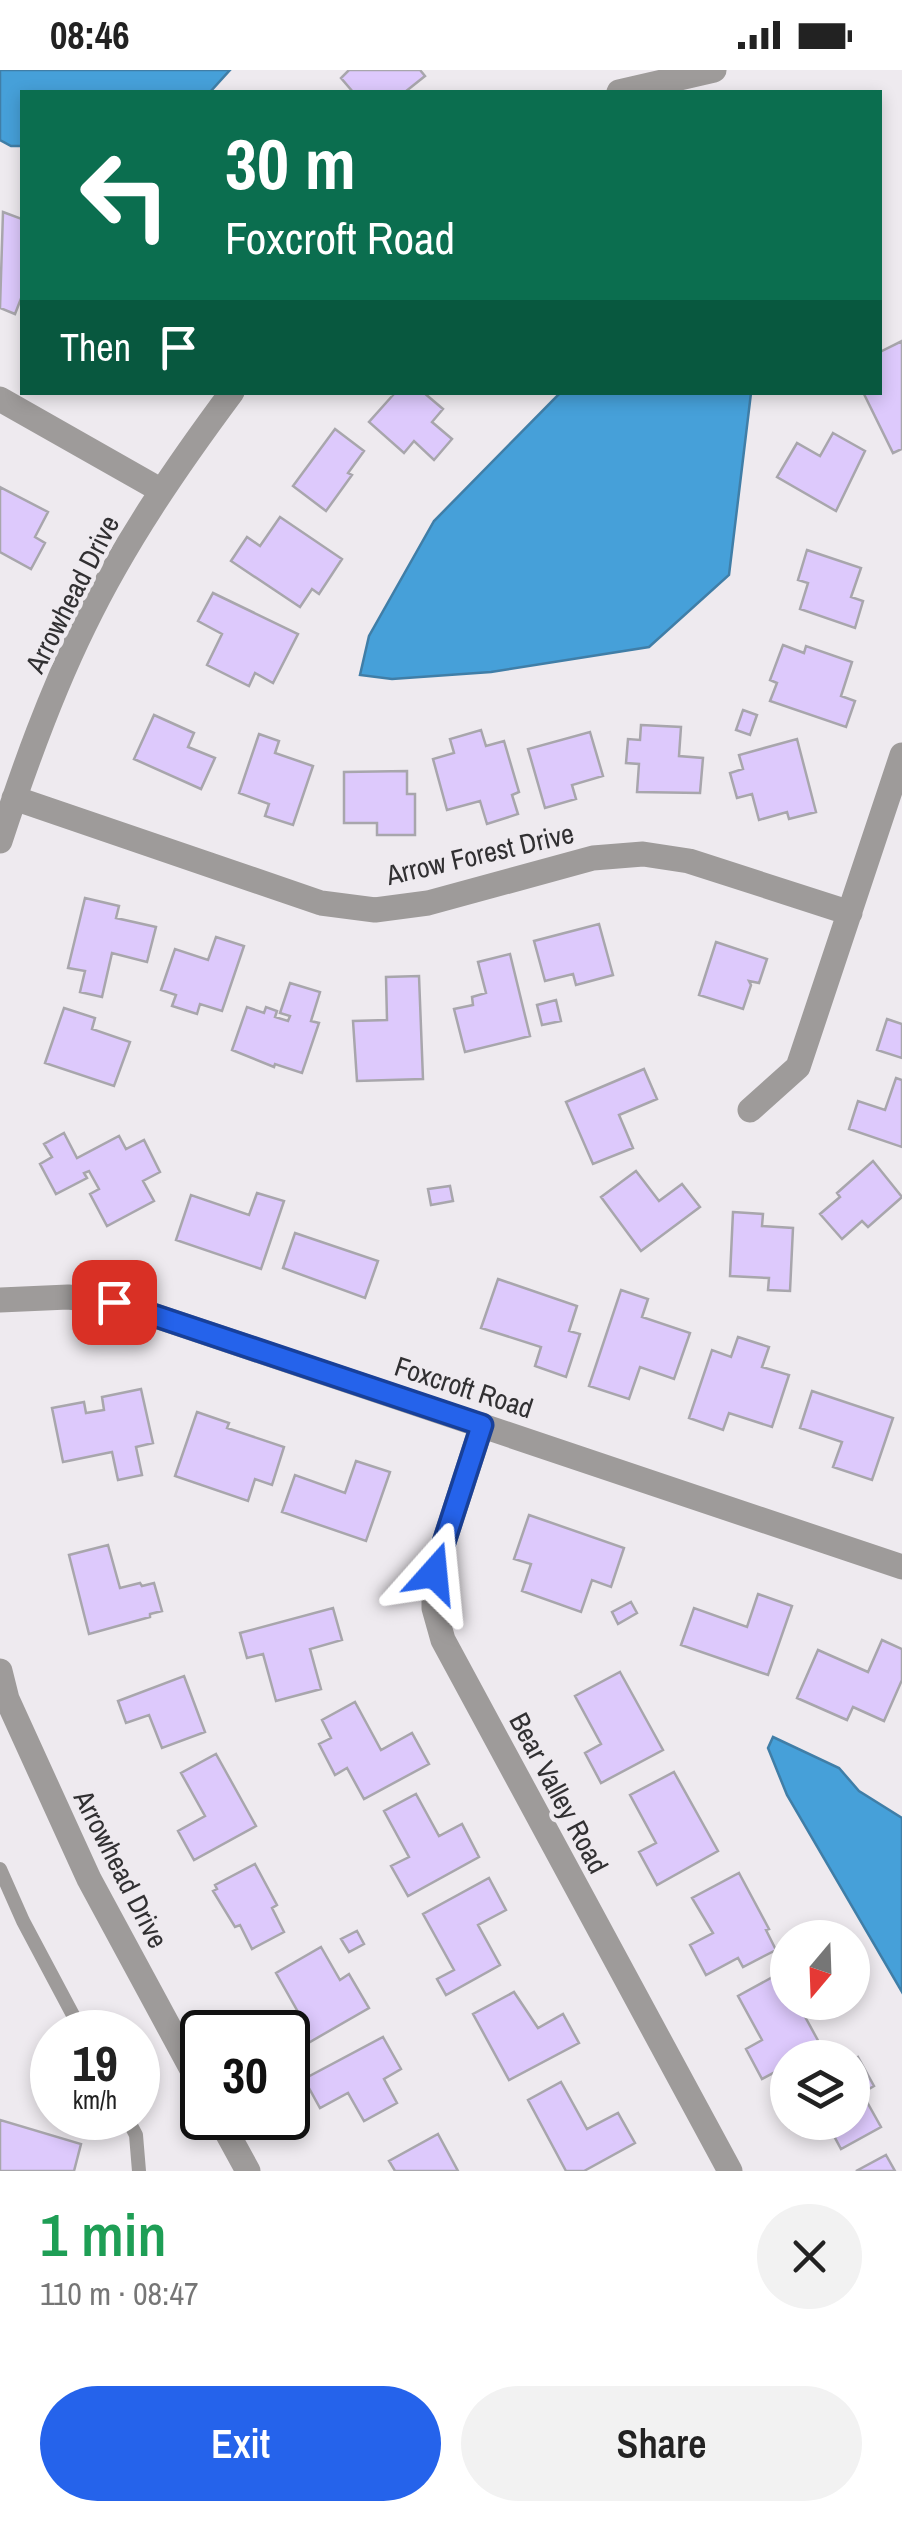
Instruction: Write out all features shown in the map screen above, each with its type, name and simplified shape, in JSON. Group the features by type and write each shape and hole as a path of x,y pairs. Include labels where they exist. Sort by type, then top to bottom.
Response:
{"street":[{"path":"625,83 714,70"},
{"name":"Arrowhead Drive","path":"0,841 44,716 85,624 162,491 230,395"},
{"path":"0,399 162,491"},
{"path":"750,1110 798,1067 902,755"},
{"name":"Arrow Forest Drive","path":"14,798 321,903 375,910 428,903 593,858 642,854 689,861 850,913"},
{"name":"Foxcroft Road","path":"0,1300 68,1296 114,1302 902,1567"},
{"name":"Bear Valley Road","path":"482,1425 434,1573 434,1608 443,1640 730,2171"},
{"name":"Arrowhead Drive","path":"0,1671 4,1700 89,1878 180,2047"},
{"path":"231,2140 248,2171"}],"lane":[{"path":"0,1869 70,2010"},
{"path":"137,2140 140,2171"}],"water":[{"path":"0,70 230,70 212,90 20,90 20,146 0,140"},
{"path":"558,395 751,395 729,575 649,647 491,672 392,679 360,675 369,636 434,521"},
{"path":"773,1737 839,1768 859,1791 902,1818 902,1992 870,1937 870,1920 860,1920 787,1795 768,1748"}],"building":[{"path":"349,70 420,70 425,76 408,90 351,90 341,78"},
{"path":"3,212 20,218 20,301 15,314 0,308"},
{"path":"902,341 902,449 893,453 864,395 882,395 882,351"},
{"path":"393,395 427,395 443,409 432,422 452,439 434,460 414,441 404,453 369,422"},
{"path":"335,429 364,451 326,511 293,486"},
{"path":"833,433 865,451 836,511 777,477 797,443 820,456"},
{"path":"0,487 48,512 35,537 45,543 31,569 0,552"},
{"path":"280,517 342,559 319,594 312,589 300,607 231,561 247,537 260,546"},
{"path":"807,550 861,568 851,597 863,601 855,628 800,609 808,583 798,580"},
{"path":"213,593 298,634 273,683 255,673 249,686 207,665 222,634 198,621"},
{"path":"783,645 804,653 806,646 852,662 841,696 855,701 846,727 770,701 777,683 770,680"},
{"path":"743,710 757,715 750,735 736,730"},
{"path":"154,715 194,733 188,747 215,758 201,789 134,759"},
{"path":"641,725 681,727 679,756 703,758 700,793 637,792 639,764 626,763 628,739 640,740"},
{"path":"481,730 486,746 504,741 519,792 512,795 518,814 487,824 480,801 447,810 433,759 454,753 450,739"},
{"path":"590,732 603,776 572,785 576,799 545,808 528,749"},
{"path":"259,734 279,741 275,753 313,766 293,825 265,816 269,804 239,793"},
{"path":"797,739 816,812 789,819 787,812 759,820 752,794 737,798 730,773 743,769 739,755"},
{"path":"407,771 407,794 415,794 415,835 377,835 377,823 344,823 344,772"},
{"path":"85,898 119,906 116,918 156,927 147,962 112,953 102,997 80,992 85,971 68,968"},
{"path":"599,924 613,975 576,985 573,974 545,981 534,941"},
{"path":"216,937 244,946 222,1011 200,1004 197,1014 172,1006 176,995 161,990 175,949 208,960"},
{"path":"716,942 767,959 759,983 749,981 743,1009 699,995"},
{"path":"510,954 530,1036 465,1052 454,1009 473,1005 472,997 486,993 478,962"},
{"path":"419,976 423,1079 357,1081 353,1021 387,1020 386,977"},
{"path":"290,983 320,992 311,1021 319,1023 302,1073 275,1064 274,1067 232,1050 247,1007 264,1013 266,1007 277,1011 275,1017 288,1021 290,1016 280,1013"},
{"path":"556,1000 561,1021 542,1025 537,1005"},
{"path":"64,1008 95,1018 92,1029 130,1042 114,1086 45,1063"},
{"path":"887,1019 902,1024 902,1058 877,1050"},
{"path":"644,1069 657,1099 619,1115 633,1148 593,1164 566,1102"},
{"path":"896,1078 902,1080 902,1147 849,1129 858,1101 885,1110"},
{"path":"64,1133 77,1158 119,1136 126,1149 144,1140 160,1172 143,1181 154,1201 107,1226 90,1194 99,1189 89,1171 84,1173 87,1178 56,1194 40,1164 52,1157 44,1144"},
{"path":"873,1161 902,1197 868,1227 862,1221 842,1239 820,1214"},
{"path":"636,1171 659,1201 682,1184 700,1207 641,1251 601,1197"},
{"path":"450,1186 453,1201 431,1205 428,1189"},
{"path":"257,1193 284,1201 261,1269 176,1240 191,1195 249,1215"},
{"path":"733,1212 763,1214 762,1226 793,1228 790,1291 768,1290 769,1278 730,1276"},
{"path":"295,1233 378,1261 365,1298 283,1268"},
{"path":"498,1279 577,1306 569,1331 580,1334 566,1377 535,1366 541,1347 481,1328"},
{"path":"621,1290 648,1299 642,1317 690,1333 674,1379 640,1367 629,1399 589,1386"},
{"path":"738,1337 769,1347 762,1367 789,1375 772,1427 729,1413 723,1430 689,1418 712,1350 731,1357"},
{"path":"141,1389 153,1443 136,1447 142,1475 118,1480 112,1452 63,1462 52,1408 84,1402 86,1413 104,1410 102,1397"},
{"path":"812,1391 893,1418 872,1480 833,1467 842,1442 800,1428"},
{"path":"197,1412 229,1423 227,1428 284,1447 272,1485 255,1479 248,1501 175,1476"},
{"path":"356,1461 390,1472 366,1541 282,1512 295,1475 345,1493"},
{"path":"529,1515 624,1548 611,1587 592,1580 581,1612 522,1591 531,1564 514,1559"},
{"path":"108,1545 120,1588 154,1583 162,1611 89,1634 69,1555"},
{"path":"758,1594 792,1606 768,1675 681,1645 694,1608 747,1627"},
{"path":"631,1602 637,1613 618,1624 612,1612"},
{"path":"333,1608 342,1640 310,1649 321,1689 276,1701 263,1654 247,1658 240,1633"},
{"path":"882,1640 902,1649 902,1680 884,1721 853,1707 847,1720 797,1698 818,1650 868,1672"},
{"path":"620,1672 663,1750 601,1783 585,1753 601,1744 575,1696"},
{"path":"184,1676 205,1732 162,1748 149,1715 126,1723 118,1701"},
{"path":"355,1702 381,1750 412,1733 429,1764 364,1799 347,1768 335,1775 319,1744 331,1738 322,1720"},
{"path":"216,1754 256,1826 194,1860 178,1831 205,1816 181,1773"},
{"path":"674,1772 718,1851 657,1885 639,1852 656,1843 630,1795"},
{"path":"416,1794 439,1836 462,1824 479,1857 408,1896 391,1866 409,1857 384,1811"},
{"path":"255,1864 277,1905 272,1908 284,1932 252,1949 240,1925 235,1927 213,1891 217,1889 215,1885"},
{"path":"739,1873 769,1929 766,1930 770,1953 743,1967 738,1958 706,1975 690,1945 713,1933 692,1898"},
{"path":"489,1878 506,1910 478,1925 500,1965 446,1995 437,1979 454,1970 423,1914"},
{"path":"357,1931 364,1944 349,1952 341,1939"},
{"path":"321,1947 340,1980 349,1974 369,2008 310,2042 310,2010 297,2010 276,1973"},
{"path":"770,1978 770,2020 807,2020 818,2040 770,2040 770,2075 762,2079 746,2049 762,2040 738,1996"},
{"path":"514,1992 538,2028 563,2014 579,2043 509,2080 473,2014"},
{"path":"383,2037 401,2069 384,2079 397,2103 364,2121 348,2093 320,2108 310,2090 310,2076"},
{"path":"561,2082 587,2129 618,2113 635,2143 584,2171 566,2171 528,2100"},
{"path":"870,2107 881,2127 870,2133"},
{"path":"0,2120 30,2129 30,2140 81,2144 74,2171 0,2171"},
{"path":"438,2134 458,2171 395,2171 389,2161"},
{"path":"836,2140 857,2140 841,2149"},
{"path":"886,2155 895,2171 856,2171"}],"route":[{"path":"114,1302 482,1425 434,1573"}]}
